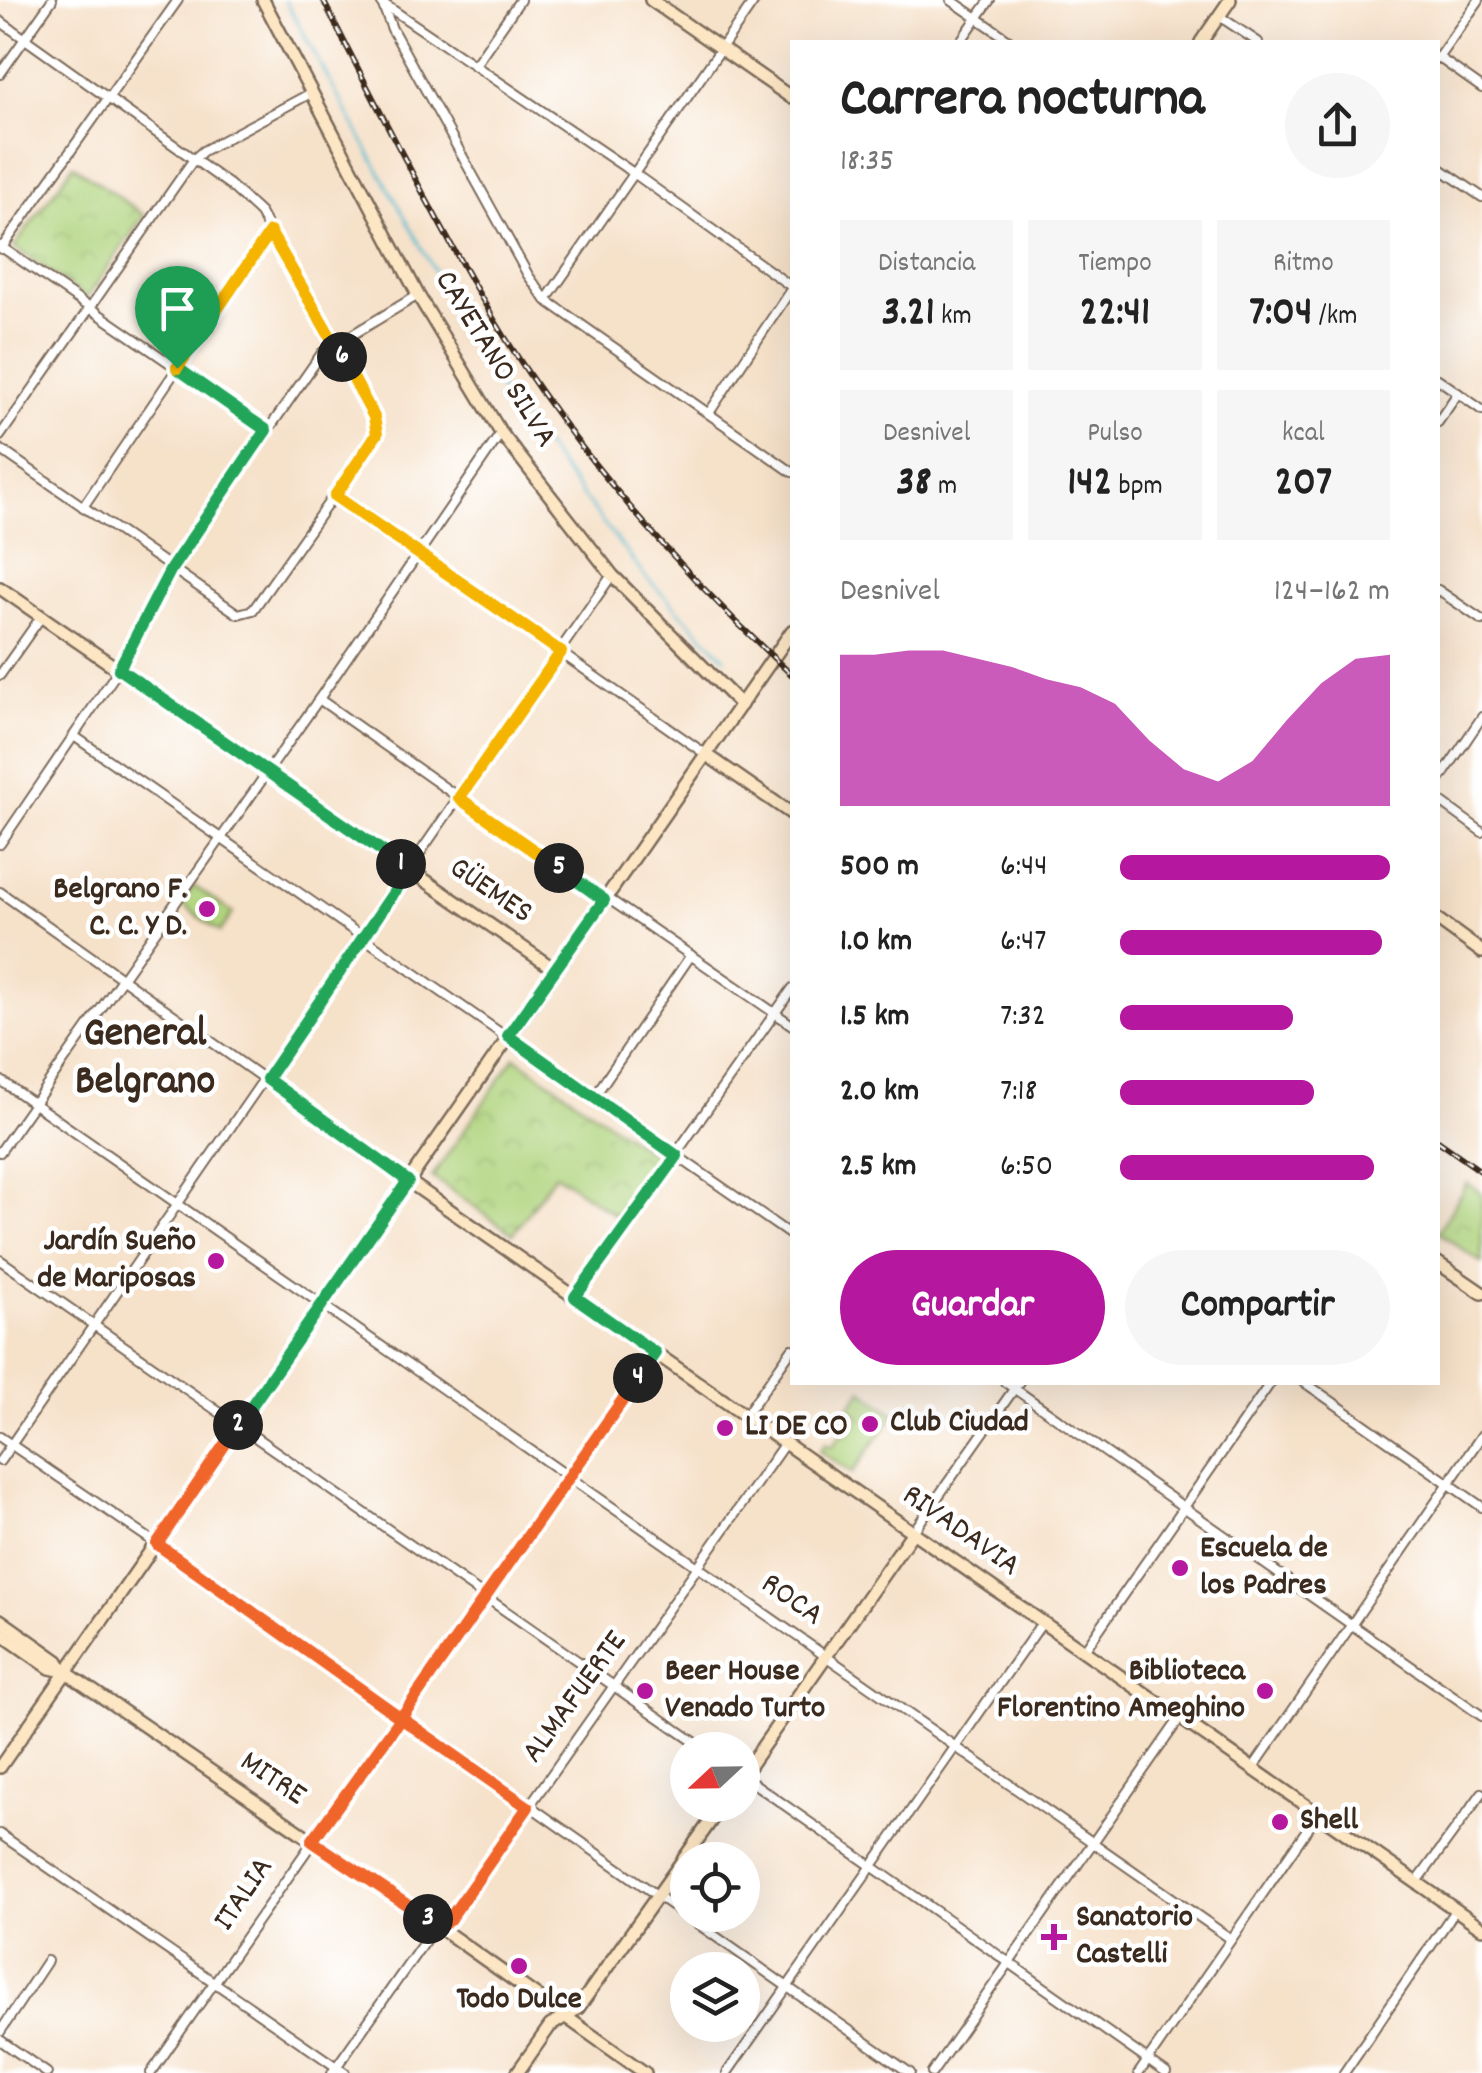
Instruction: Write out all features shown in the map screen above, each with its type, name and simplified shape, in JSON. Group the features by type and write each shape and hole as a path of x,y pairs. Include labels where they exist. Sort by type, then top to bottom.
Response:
{"street":[{"path":"0,74 52,0"},
{"path":"178,0 1,248 266,430"},
{"name":"CAYETANO SILVA","path":"263,0 418,295 500,433 612,575 741,705"},
{"path":"475,65 520,0"},
{"path":"650,0 790,97"},
{"path":"546,300 756,0"},
{"path":"951,0 1009,40"},
{"path":"961,40 990,0"},
{"path":"1201,40 1230,0"},
{"path":"1440,55 1479,0"},
{"path":"381,1 635,174 790,287"},
{"path":"381,1 419,78 528,275 546,300 790,471"},
{"path":"1219,16 1255,40"},
{"path":"0,20 194,160 260,214 374,417 377,434 253,610 238,614 0,449"},
{"path":"1440,59 1482,88"},
{"path":"0,436 194,160 203,151 311,93"},
{"path":"1440,167 1482,197"},
{"path":"83,507 270,232"},
{"path":"709,413 790,291"},
{"path":"0,844 119,669 171,569 322,353 418,295"},
{"path":"1440,380 1482,410"},
{"path":"1440,419 1458,393"},
{"path":"0,1152 319,700 500,433"},
{"path":"335,496 790,813"},
{"path":"0,1461 612,575"},
{"name":"GÜEMES","path":"0,588 554,969"},
{"path":"1440,591 1482,620"},
{"path":"0,676 41,616"},
{"path":"0,1767 790,636"},
{"path":"319,700 790,1024"},
{"path":"1440,779 1482,717"},
{"path":"74,736 790,1235"},
{"path":"1440,801 1482,832"},
{"path":"0,892 408,1181"},
{"path":"1440,921 1482,952"},
{"path":"594,1097 691,955"},
{"path":"575,1297 790,992"},
{"name":"ROCA","path":"0,1080 1231,1939"},
{"name":"RIVADAVIA","path":"408,1181 1482,1928"},
{"path":"0,1260 680,1732"},
{"path":"1440,1264 1482,1293"},
{"name":"ITALIA","path":"151,2073 655,1353"},
{"path":"746,1416 790,1353"},
{"path":"1084,1651 1268,1385"},
{"path":"1308,1385 1482,1507"},
{"path":"760,1751 1017,1386 1482,1716"},
{"path":"1252,1768 1482,1435"},
{"path":"0,1438 910,2073"},
{"name":"ALMAFUERTE","path":"334,2070 429,1935 449,1920 785,1443"},
{"path":"0,1620 58,1661 64,1672"},
{"path":"727,2073 1042,1622"},
{"path":"0,1633 50,1668 64,1672"},
{"name":"MITRE","path":"64,1672 440,1927 645,2073"},
{"path":"932,2073 1180,1718"},
{"path":"760,1787 1166,2073"},
{"path":"1416,1882 1482,1793"},
{"path":"1138,2073 1317,1815"},
{"path":"517,2073 550,2026 578,2008 710,1822"},
{"path":"0,1834 215,1982 334,2070 345,2073"},
{"path":"1344,2073 1456,1909"},
{"path":"0,2032 47,1962"},
{"path":"0,2040 47,2073"}],"green space":[{"path":"73,165 144,215 87,298 14,247"},
{"name":"Belgrano F. C. C. Y D.","path":"194,886 233,913 220,932 181,904"},
{"path":"515,1057 657,1157 616,1216 555,1174 513,1234 432,1177"},
{"path":"1467,1183 1482,1193 1482,1263 1440,1233"},
{"name":"Club Ciudad","path":"862,1390 895,1414 852,1473 820,1451 826,1443 832,1447 860,1417 849,1408"}],"waterway":[{"path":"285,0 499,388 643,574 725,658"}],"railway":[{"path":"323,0 406,162 525,369 631,508 710,595 790,673"},
{"path":"1440,1142 1482,1172"}],"place":[{"name":"Belgrano F. C. C. Y D.","path":"207,909"},
{"name":"Jardín Sueño de Mariposas","path":"216,1261"},
{"name":"Club Ciudad","path":"870,1424"},
{"name":"LI DE CO","path":"725,1428"},
{"name":"Escuela de los Padres","path":"1180,1568"},
{"name":"Beer House Venado Turto","path":"645,1691"},
{"name":"Biblioteca Florentino Ameghino","path":"1265,1691"},
{"name":"Shell","path":"1280,1822"},
{"name":"Sanatorio Castelli","path":"1054,1937"},
{"name":"Todo Dulce","path":"519,1966"}],"district":[{"name":"General Belgrano","path":"145,1060"}],"route":[{"path":"177,368 266,430 171,569 119,669 409,870 267,1079 408,1181 157,1544 401,1718 312,1841 440,1927 449,1920 528,1807 401,1718 655,1353 575,1297 677,1156 508,1036 604,900 459,798 561,652 335,496 377,434 374,417 270,232 177,368"}]}
